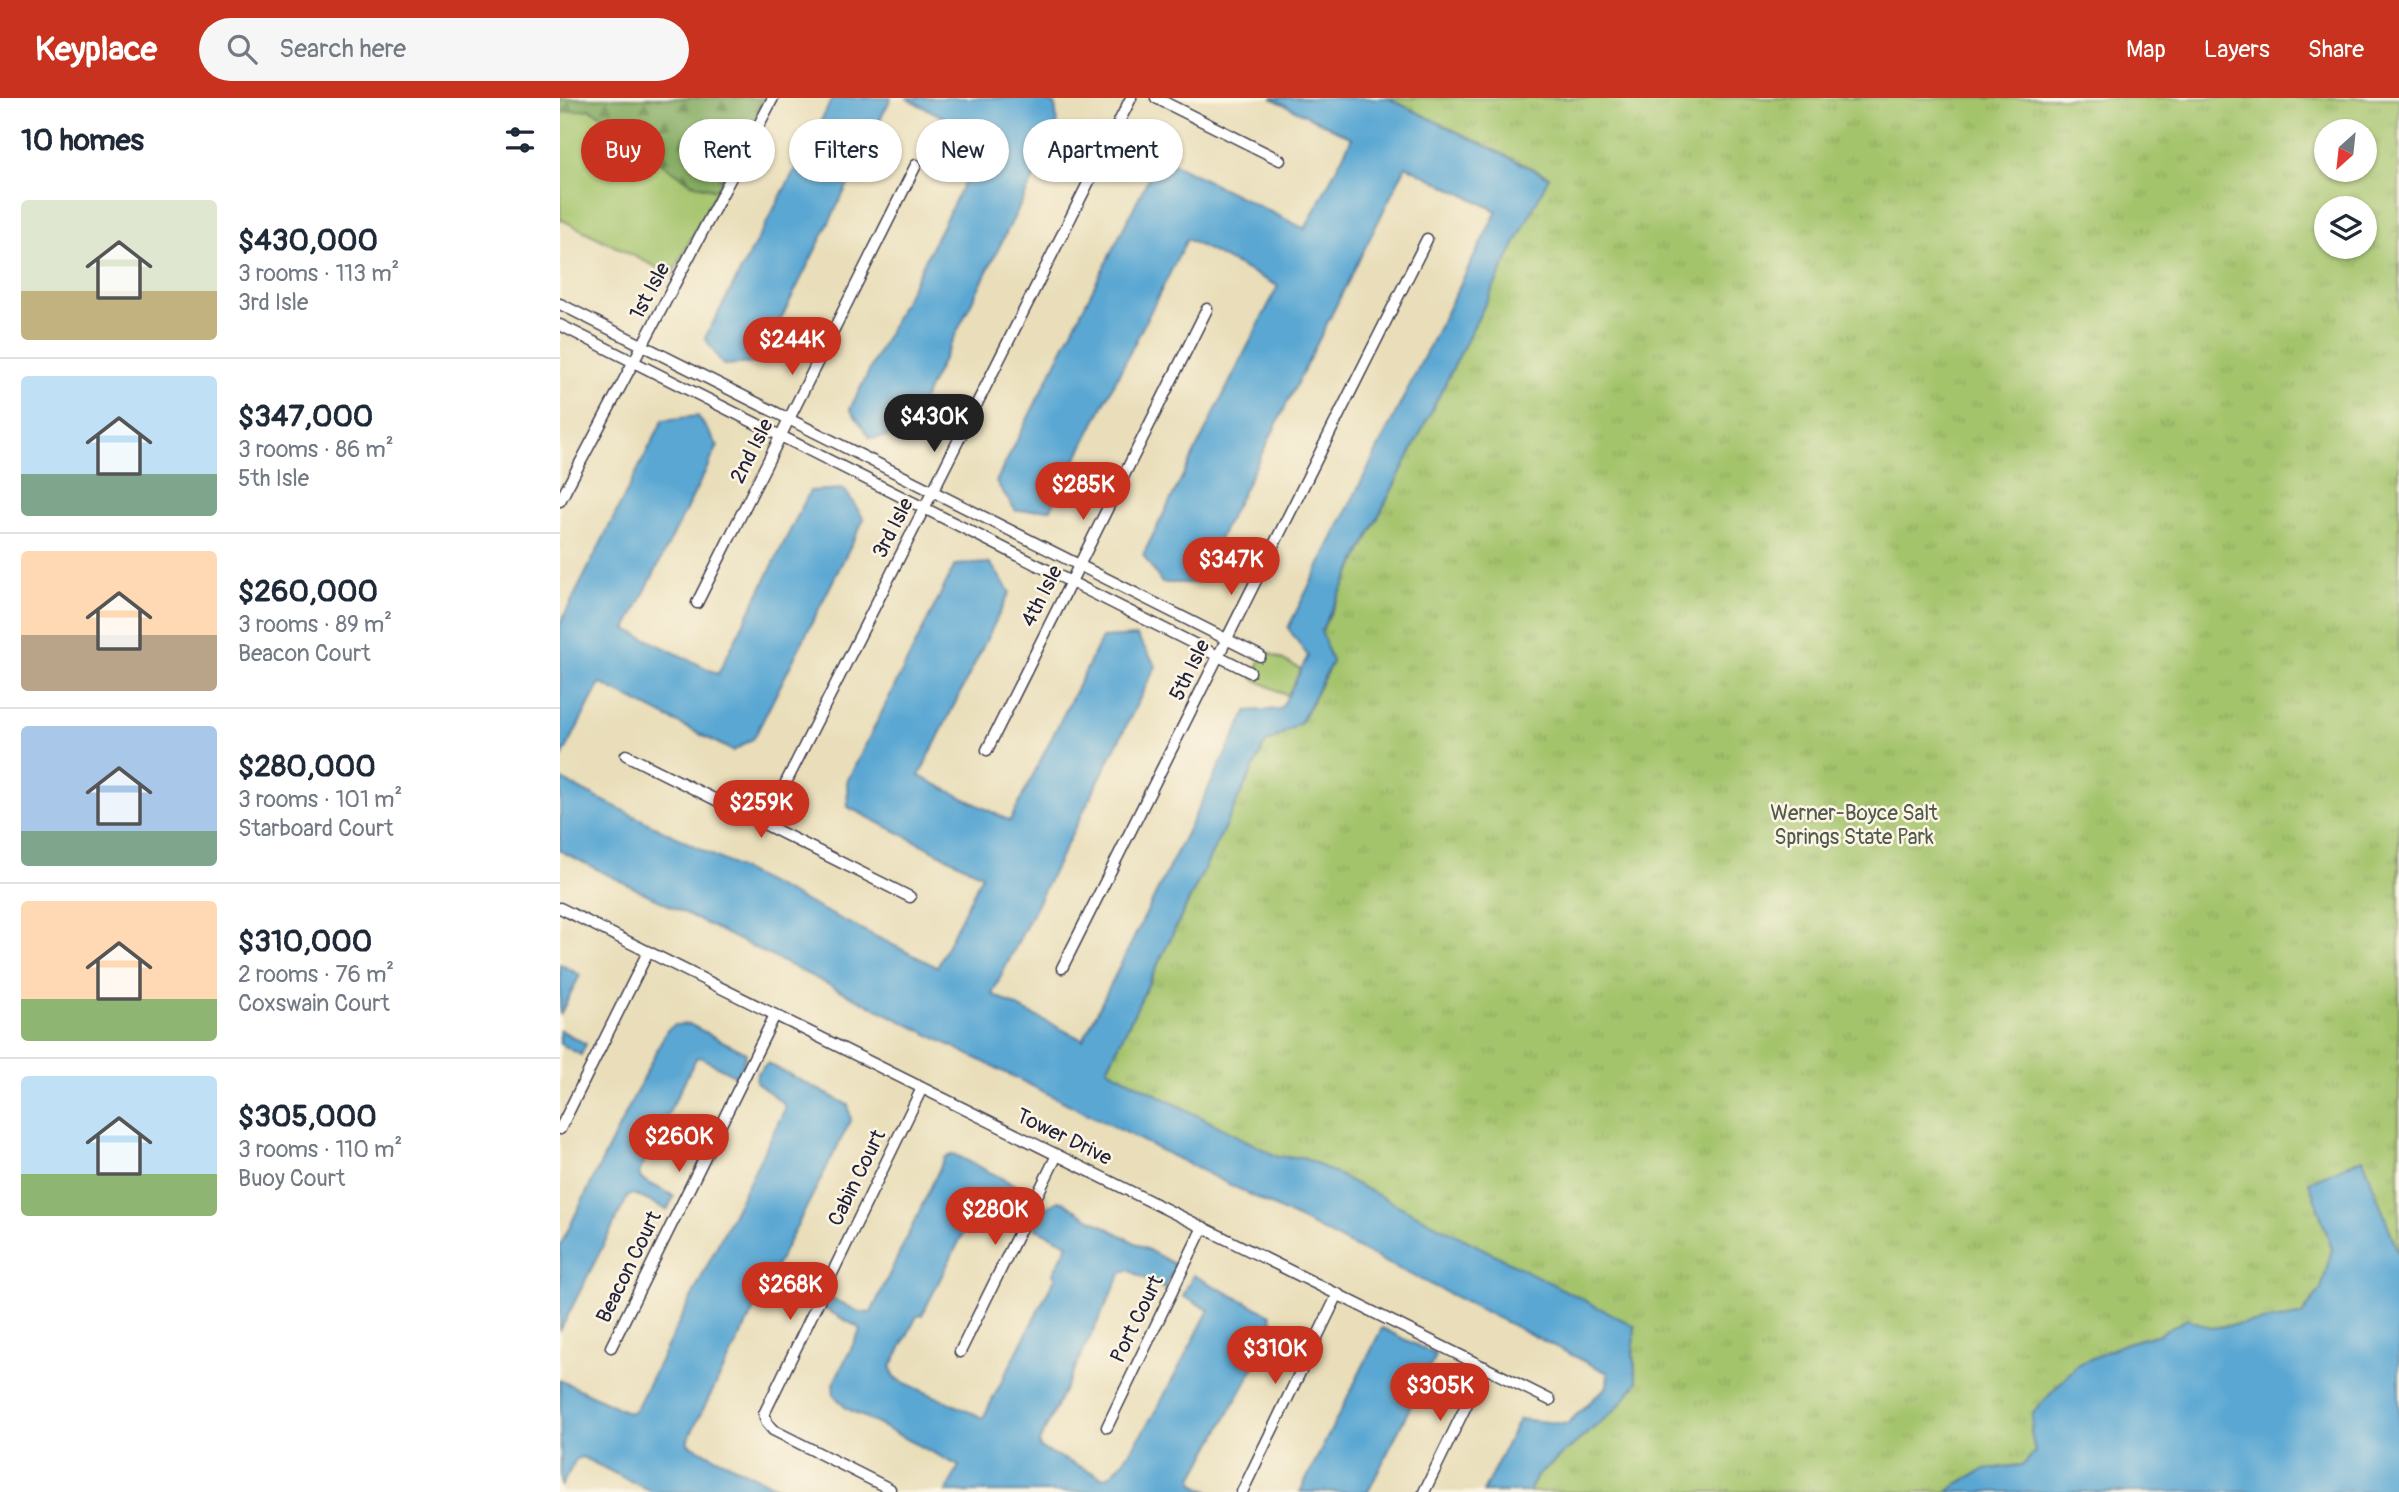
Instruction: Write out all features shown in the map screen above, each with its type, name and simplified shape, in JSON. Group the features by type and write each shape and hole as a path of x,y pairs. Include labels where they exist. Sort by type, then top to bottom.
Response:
{"street":[{"name":"1st Isle","path":"560,501 773,98"},
{"name":"3rd Isle","path":"765,824 1132,98"},
{"path":"1156,98 1280,160"},
{"name":"2nd Isle","path":"696,603 916,165"},
{"name":"5th Isle","path":"1062,968 1427,239"},
{"path":"560,304 1260,656"},
{"name":"4th Isle","path":"987,750 1207,309"},
{"path":"560,325 1251,672"},
{"path":"626,755 910,897"},
{"name":"Tower Drive","path":"560,908 1550,1400"},
{"path":"560,1129 648,952"},
{"name":"Beacon Court","path":"611,1347 775,1015"},
{"name":"Cabin Court","path":"890,1489 774,1430 767,1423 764,1414 922,1088"},
{"path":"960,1352 1057,1155"},
{"name":"Port Court","path":"1107,1427 1203,1227"},
{"path":"1242,1492 1338,1294"},
{"path":"1424,1492 1485,1367"}],"green space":[{"path":"560,98 765,98 754,119 679,119 679,175 665,165 665,119 608,119 590,109 563,112 560,115"},
{"name":"Werner-Boyce Salt Springs State Park","path":"1388,98 2399,98 2399,1256 2363,1158 2309,1182 2332,1249 2321,1289 2301,1316 2211,1328 2187,1319 2160,1334 2126,1344 2077,1365 2034,1413 2031,1432 2035,1452 2023,1465 1983,1471 1947,1492 1529,1492 1537,1476 1616,1409 1637,1383 1633,1354 1634,1326 1303,1157 1278,1157 1107,1069 1265,744 1301,723 1332,662 1321,632 1548,176"},
{"path":"590,109 608,119 581,119 581,182 665,182 665,165 679,175 679,182 690,182 717,190 672,275 560,219 560,115 563,112"},
{"path":"690,182 721,182 717,190"},
{"path":"1265,651 1301,669 1288,696 1252,678"}],"water":[{"path":"833,98 891,98 881,119 822,119"},
{"path":"906,98 1041,98 1055,105 1057,119 1023,119 1023,182 1032,182 905,436 870,438 850,409 964,182 1009,182 1009,119 947,119"},
{"path":"1271,98 1388,98 1549,177 1321,631 1332,662 1300,723 1265,744 1107,1069 1278,1157 1303,1157 1635,1326 1633,1354 1637,1383 1616,1409 1537,1476 1529,1492 1483,1492 1519,1419 1567,1424 1607,1386 1608,1373 560,851 560,779 937,967 982,875 848,807 847,782 955,565 990,563 1010,592 919,776 1010,821 1102,638 1137,636 1156,666 992,994 1083,1040 1247,711 1281,709 1308,656 1288,628 1497,211 1406,166 1197,583 1162,583 1143,555 1278,286 1187,239 1051,509 1016,511 996,482 1146,182 1183,182 1183,168 1305,229 1352,138"},
{"path":"789,180 849,182 759,363 723,365 705,338"},
{"path":"698,416 718,446 626,629 718,674 810,491 844,489 864,519 754,738 733,751 600,683 560,761 560,624 663,420"},
{"path":"560,964 580,975 560,1015"},
{"path":"689,1024 746,1053 742,1067 736,1076 700,1057 696,1058 639,1173 641,1179 674,1196 667,1210 634,1194 628,1196 560,1331 560,1246 667,1030 675,1025"},
{"path":"560,1030 586,1044 581,1055 560,1044"},
{"path":"767,1063 848,1105 851,1120 688,1439 688,1444 787,1492 652,1492 582,1457 576,1459 561,1487 560,1380 629,1413 636,1409 785,1109 783,1103 756,1082 757,1074"},
{"path":"954,1154 1029,1192 1024,1205 1015,1215 983,1202 978,1204 922,1315 917,1316 891,1367 894,1378 983,1418 1056,1276 1053,1274 1068,1244 1036,1229 1034,1225 1042,1210 1058,1201 1066,1203 1176,1265 1164,1289 1129,1270 1122,1272 1039,1442 1040,1448 1104,1478 1115,1470 1144,1429 1209,1310 1183,1296 1193,1275 1271,1315 1273,1333 1193,1478 1194,1484 1210,1492 946,1492 959,1466 846,1408 834,1395 833,1384 860,1331 858,1327 823,1308 829,1297 859,1312 871,1313 945,1157"},
{"path":"2363,1158 2399,1255 2399,1492 1947,1492 1983,1471 2023,1465 2035,1452 2031,1432 2033,1413 2077,1365 2126,1343 2160,1334 2187,1319 2211,1328 2301,1316 2321,1289 2332,1249 2309,1182"},
{"path":"1382,1328 1436,1355 1368,1492 1300,1492"}]}
